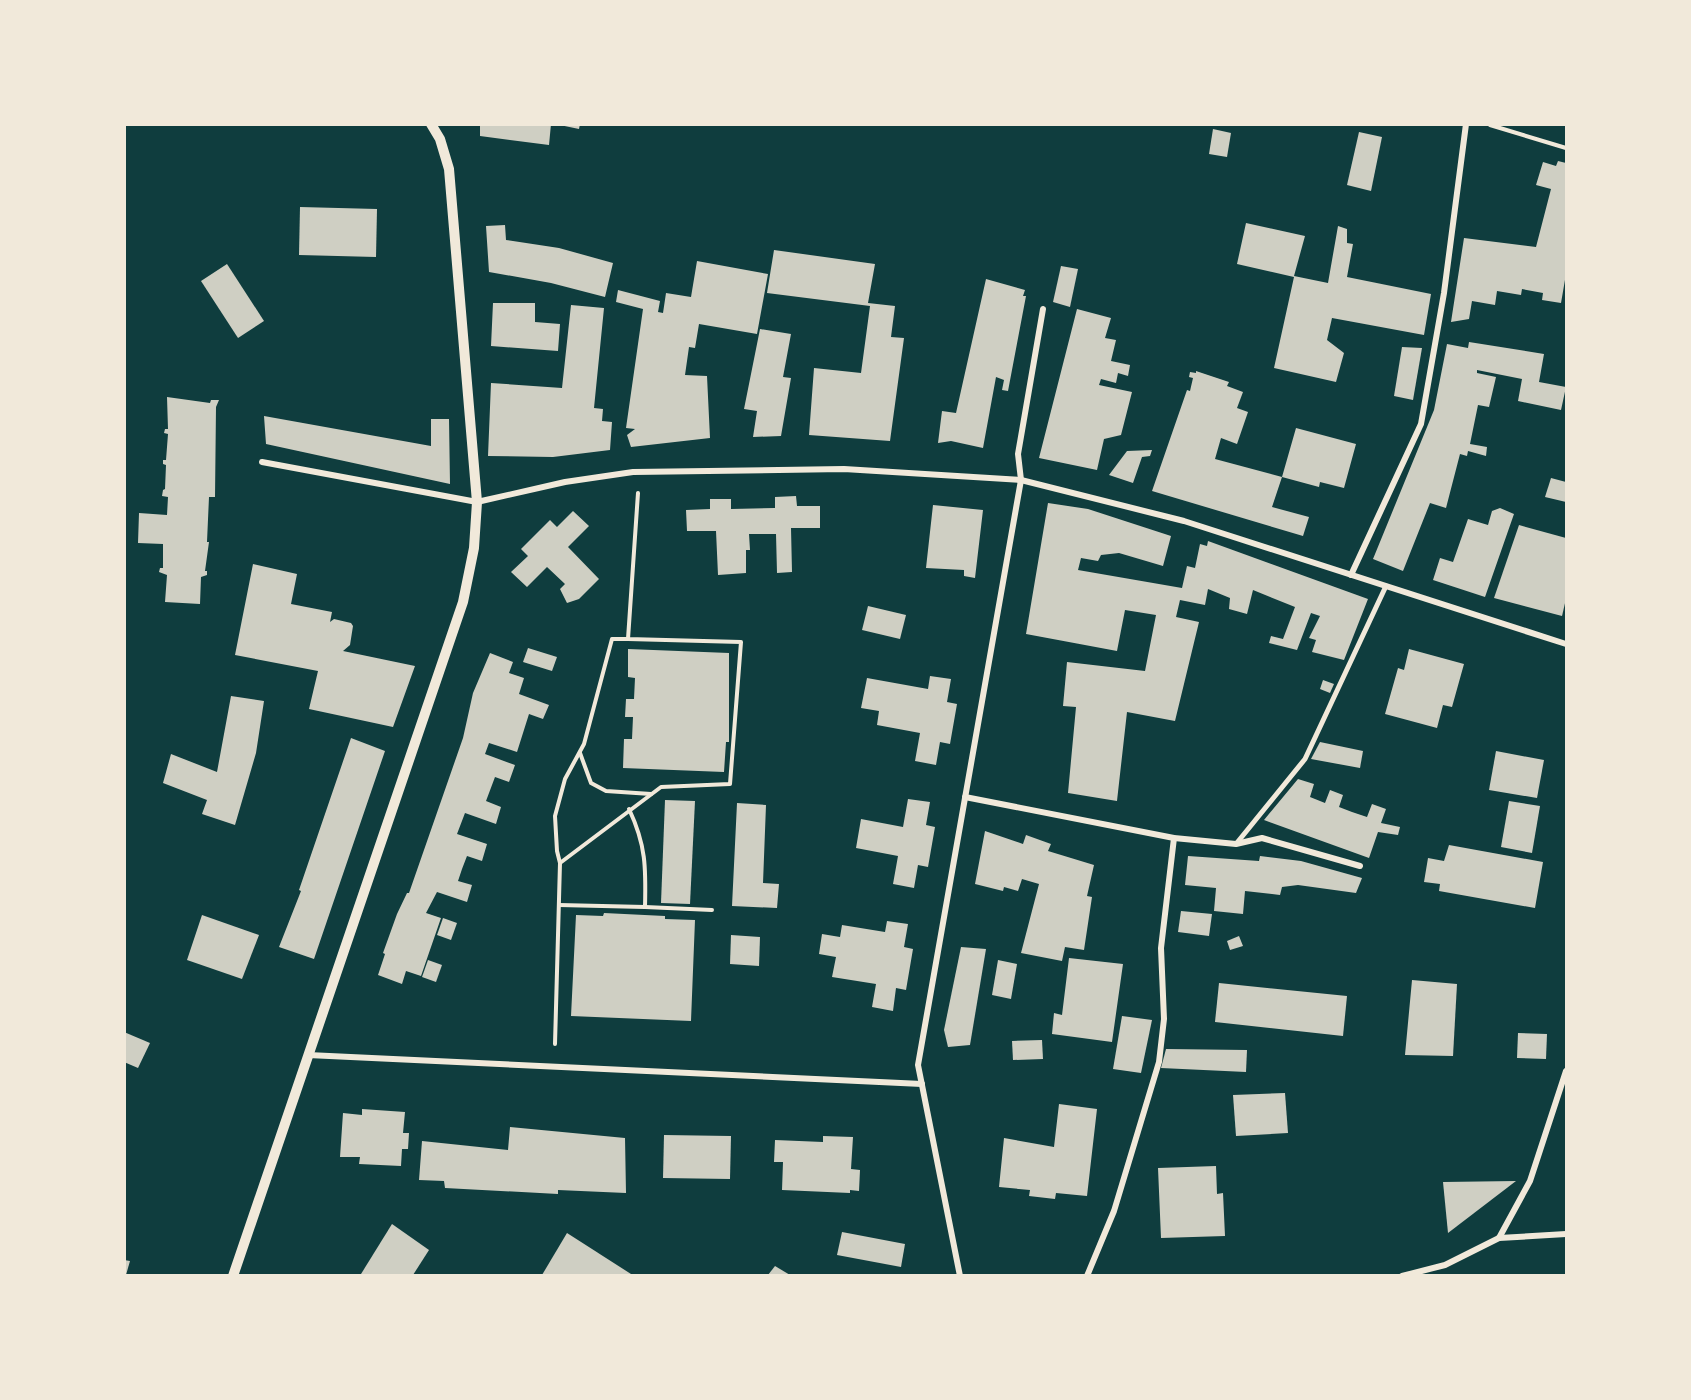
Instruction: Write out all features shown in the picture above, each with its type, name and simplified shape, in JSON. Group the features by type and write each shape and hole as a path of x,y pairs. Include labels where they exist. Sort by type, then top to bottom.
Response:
{"street":[{"path":"233,1275 306,1055 463,602 474,548 477,502 449,169 440,139 430,124"},
{"path":"1350,575 1421,424 1443,293 1466,124"},
{"path":"960,1275 918,1065 1021,480 1018,454 1043,309"},
{"path":"262,462 477,502 565,482 639,472 844,469 1021,480 1184,521 1566,644"},
{"path":"1236,844 1305,759 1386,586"},
{"path":"965,797 1174,838 1236,844 1262,838 1360,866"},
{"path":"1087,1275 1114,1212 1159,1062 1164,1019 1161,948 1174,838"},
{"path":"306,1055 922,1084"},
{"path":"1499,1238 1530,1181 1566,1071"},
{"path":"1402,1275 1445,1265 1499,1238 1566,1234"}],"path":[{"path":"1489,124 1566,148"},
{"path":"628,639 639,472"},
{"path":"554,1066 560,863 555,816 565,779 580,753 612,639 741,642 730,784 661,787 560,863"},
{"path":"580,753 591,783 606,791 628,795 651,794"},
{"path":"629,809 640,833 646,858 645,907"},
{"path":"559,905 712,910"}],"building":[{"path":"480,124 551,124 549,145 480,136"},
{"path":"555,124 580,124 579,129"},
{"path":"1213,129 1231,133 1227,157 1209,154"},
{"path":"1359,132 1382,137 1371,191 1347,185"},
{"path":"1558,161 1566,163 1566,274 1561,303 1542,300 1543,293 1522,289 1521,295 1497,291 1495,305 1472,301 1469,319 1451,322 1464,238 1536,247 1551,189 1536,185 1543,162 1556,166"},
{"path":"300,207 377,209 376,257 299,255"},
{"path":"1246,223 1305,236 1294,276 1328,283 1338,226 1347,229 1347,243 1353,244 1347,277 1431,294 1424,335 1332,318 1327,340 1344,353 1336,382 1274,368 1294,277 1237,264"},
{"path":"505,225 506,240 559,248 613,263 605,297 551,283 489,272 486,226"},
{"path":"774,250 875,264 868,303 895,306 891,337 904,338 890,441 809,435 814,368 861,373 870,306 767,293"},
{"path":"697,261 768,274 757,334 699,324 695,348 689,347 685,375 707,376 710,438 631,447 627,435 635,429 626,428 643,309 616,302 618,290 660,301 658,312 663,313 666,293 691,297"},
{"path":"227,264 264,321 238,338 201,281"},
{"path":"1061,266 1078,269 1070,307 1053,302"},
{"path":"986,279 1025,290 1023,296 1026,296 1008,391 1002,390 1004,380 996,377 983,448 951,441 938,443 942,411 956,413"},
{"path":"493,303 535,303 535,322 560,324 558,351 491,346"},
{"path":"571,305 604,308 594,408 603,409 602,421 612,422 610,450 553,457 488,456 491,383 562,388"},
{"path":"1077,309 1111,318 1105,338 1116,340 1111,361 1130,365 1128,376 1118,373 1116,383 1101,379 1099,385 1132,392 1121,435 1104,439 1097,470 1039,458"},
{"path":"760,329 791,334 783,377 791,378 781,436 753,437 757,411 744,409"},
{"path":"1469,342 1544,354 1539,382 1566,387 1561,410 1518,401 1522,379 1477,370 1477,373 1496,377 1489,407 1478,405 1470,444 1487,447 1486,456 1468,451 1467,456 1460,454 1446,508 1430,503 1403,571 1373,559 1434,410 1447,344 1468,348"},
{"path":"1402,347 1422,348 1413,400 1394,396"},
{"path":"1196,371 1229,382 1227,386 1243,392 1237,408 1248,412 1237,444 1221,438 1215,459 1282,477 1272,507 1309,517 1303,536 1152,491 1187,390 1190,391 1193,378 1189,377 1190,372 1196,373"},
{"path":"167,397 210,403 211,400 219,400 216,407 215,497 209,497 207,542 209,542 205,571 207,575 201,577 200,604 165,602 167,575 159,572 160,568 163,568 163,544 138,543 139,513 167,515 168,497 162,496 165,489 166,465 163,464 163,460 166,460 168,434 164,433 165,429 168,429"},
{"path":"264,416 431,446 431,419 449,419 450,484 266,444"},
{"path":"1296,428 1356,444 1344,488 1320,482 1319,487 1282,477"},
{"path":"1152,450 1150,456 1142,457 1133,483 1109,475 1127,451"},
{"path":"1551,478 1566,482 1566,502 1545,497"},
{"path":"796,496 797,506 820,506 820,528 791,528 792,572 777,573 776,534 749,534 750,550 746,550 746,573 718,575 716,531 687,531 686,510 710,509 710,499 731,499 731,509 775,508 775,497"},
{"path":"1048,503 1088,509 1171,536 1163,566 1119,553 1101,555 1098,561 1081,558 1078,570 1182,588 1187,566 1195,568 1200,544 1207,546 1208,541 1368,599 1344,660 1312,652 1316,640 1309,638 1320,616 1311,613 1297,650 1269,643 1271,636 1283,639 1295,607 1253,590 1247,614 1229,609 1230,598 1208,589 1205,605 1180,600 1176,617 1199,622 1175,721 1127,712 1117,801 1068,793 1076,707 1063,706 1067,662 1145,671 1156,615 1125,610 1117,651 1026,634"},
{"path":"933,505 983,510 975,578 964,576 964,570 926,568"},
{"path":"1500,508 1514,514 1485,597 1433,580 1440,558 1453,562 1468,519 1488,525 1492,511"},
{"path":"573,511 589,526 568,547 599,579 579,599 567,603 560,589 565,584 547,567 527,587 511,572 528,556 521,549 550,520 557,527"},
{"path":"1519,525 1566,538 1566,599 1562,616 1494,598"},
{"path":"253,564 297,574 291,604 332,612 330,622 334,619 351,623 353,626 350,645 343,651 415,666 393,727 309,709 318,671 235,655"},
{"path":"868,606 906,615 900,639 862,630"},
{"path":"528,648 557,657 552,671 523,662"},
{"path":"628,649 729,653 729,742 726,742 724,772 623,768 624,739 632,739 633,717 625,717 626,699 634,699 635,678 628,677"},
{"path":"1409,649 1464,664 1452,707 1443,705 1437,728 1385,714 1398,668 1404,670"},
{"path":"490,653 513,662 509,673 524,678 519,694 549,705 543,719 529,714 517,752 489,743 485,754 515,765 509,782 495,777 486,801 501,807 496,824 465,813 457,834 487,844 482,861 467,856 462,869 458,881 472,885 467,902 437,892 426,913 441,918 421,976 406,971 402,984 378,975 385,954 383,953 397,914 409,893 463,738 473,693"},
{"path":"930,676 951,679 947,702 957,704 950,744 940,742 936,765 915,761 920,733 877,725 879,711 861,708 867,678 928,689"},
{"path":"1323,680 1334,684 1330,693 1320,689"},
{"path":"231,696 264,701 256,753 235,825 202,814 207,800 163,783 171,754 217,772"},
{"path":"351,738 385,751 314,959 279,947 301,891 299,890"},
{"path":"1320,742 1363,751 1360,768 1311,759"},
{"path":"1496,751 1544,760 1537,798 1489,790"},
{"path":"1298,779 1314,784 1310,797 1325,803 1330,790 1343,795 1339,807 1352,812 1367,817 1372,804 1386,809 1381,823 1400,827 1398,835 1378,832 1369,858 1264,820"},
{"path":"908,799 930,802 926,825 935,827 928,867 918,865 914,888 893,884 898,856 856,848 861,819 903,827"},
{"path":"665,800 695,801 690,904 661,903"},
{"path":"1509,801 1540,806 1532,853 1501,847"},
{"path":"737,803 766,805 763,883 779,884 777,908 732,906"},
{"path":"985,831 1023,844 1026,835 1051,844 1048,851 1094,865 1087,896 1092,897 1084,950 1065,947 1062,961 1021,953 1039,884 1022,879 1018,891 1004,887 1003,891 975,884"},
{"path":"1449,845 1543,862 1535,908 1439,891 1440,884 1424,882 1428,858 1444,861"},
{"path":"1188,856 1259,861 1260,856 1301,861 1362,878 1356,893 1298,885 1282,887 1280,895 1245,891 1243,914 1214,911 1216,888 1185,885"},
{"path":"1181,911 1212,914 1209,936 1178,932"},
{"path":"604,913 695,920 691,1021 571,1016 576,915 603,916"},
{"path":"202,915 259,935 242,979 187,960"},
{"path":"443,918 457,923 451,940 437,935"},
{"path":"887,921 908,924 904,947 913,949 906,990 896,988 893,1011 872,1007 876,984 832,977 836,957 819,954 822,934 840,937 842,925 885,932"},
{"path":"731,935 760,937 759,966 730,964"},
{"path":"1239,936 1243,946 1230,950 1227,941"},
{"path":"961,947 986,949 970,1045 948,1047 944,1030"},
{"path":"1069,958 1123,964 1112,1042 1052,1034 1054,1013 1062,1015"},
{"path":"428,960 442,965 436,982 422,977"},
{"path":"998,960 1017,964 1011,999 992,995"},
{"path":"1412,980 1457,984 1453,1056 1405,1055"},
{"path":"1219,983 1347,996 1343,1036 1215,1022"},
{"path":"1122,1016 1152,1020 1141,1073 1113,1069"},
{"path":"124,1032 150,1043 138,1068 124,1062"},
{"path":"1518,1033 1547,1034 1546,1059 1517,1058"},
{"path":"1042,1040 1043,1059 1013,1060 1012,1041"},
{"path":"1166,1049 1247,1050 1246,1072 1161,1068"},
{"path":"1285,1093 1288,1133 1236,1136 1233,1095"},
{"path":"1059,1104 1097,1109 1087,1196 1056,1193 1055,1199 1029,1196 1030,1190 999,1187 1004,1138 1054,1147"},
{"path":"362,1109 405,1112 403,1133 409,1133 408,1149 402,1149 401,1166 359,1164 360,1157 340,1157 343,1113 362,1115"},
{"path":"510,1127 625,1138 626,1193 558,1190 558,1194 445,1188 444,1181 419,1180 422,1141 508,1150"},
{"path":"664,1135 731,1136 730,1179 663,1178"},
{"path":"823,1136 853,1137 851,1169 860,1170 859,1191 850,1190 850,1193 782,1190 783,1162 774,1162 775,1140 823,1142"},
{"path":"1216,1166 1217,1194 1223,1193 1225,1236 1161,1238 1158,1168"},
{"path":"1516,1181 1448,1233 1443,1182"},
{"path":"392,1224 429,1250 413,1275 361,1274"},
{"path":"842,1232 905,1244 901,1267 837,1255"},
{"path":"567,1233 631,1274 542,1275"},
{"path":"124,1260 130,1261 126,1275 124,1275"},
{"path":"775,1266 790,1275 768,1275"}]}
